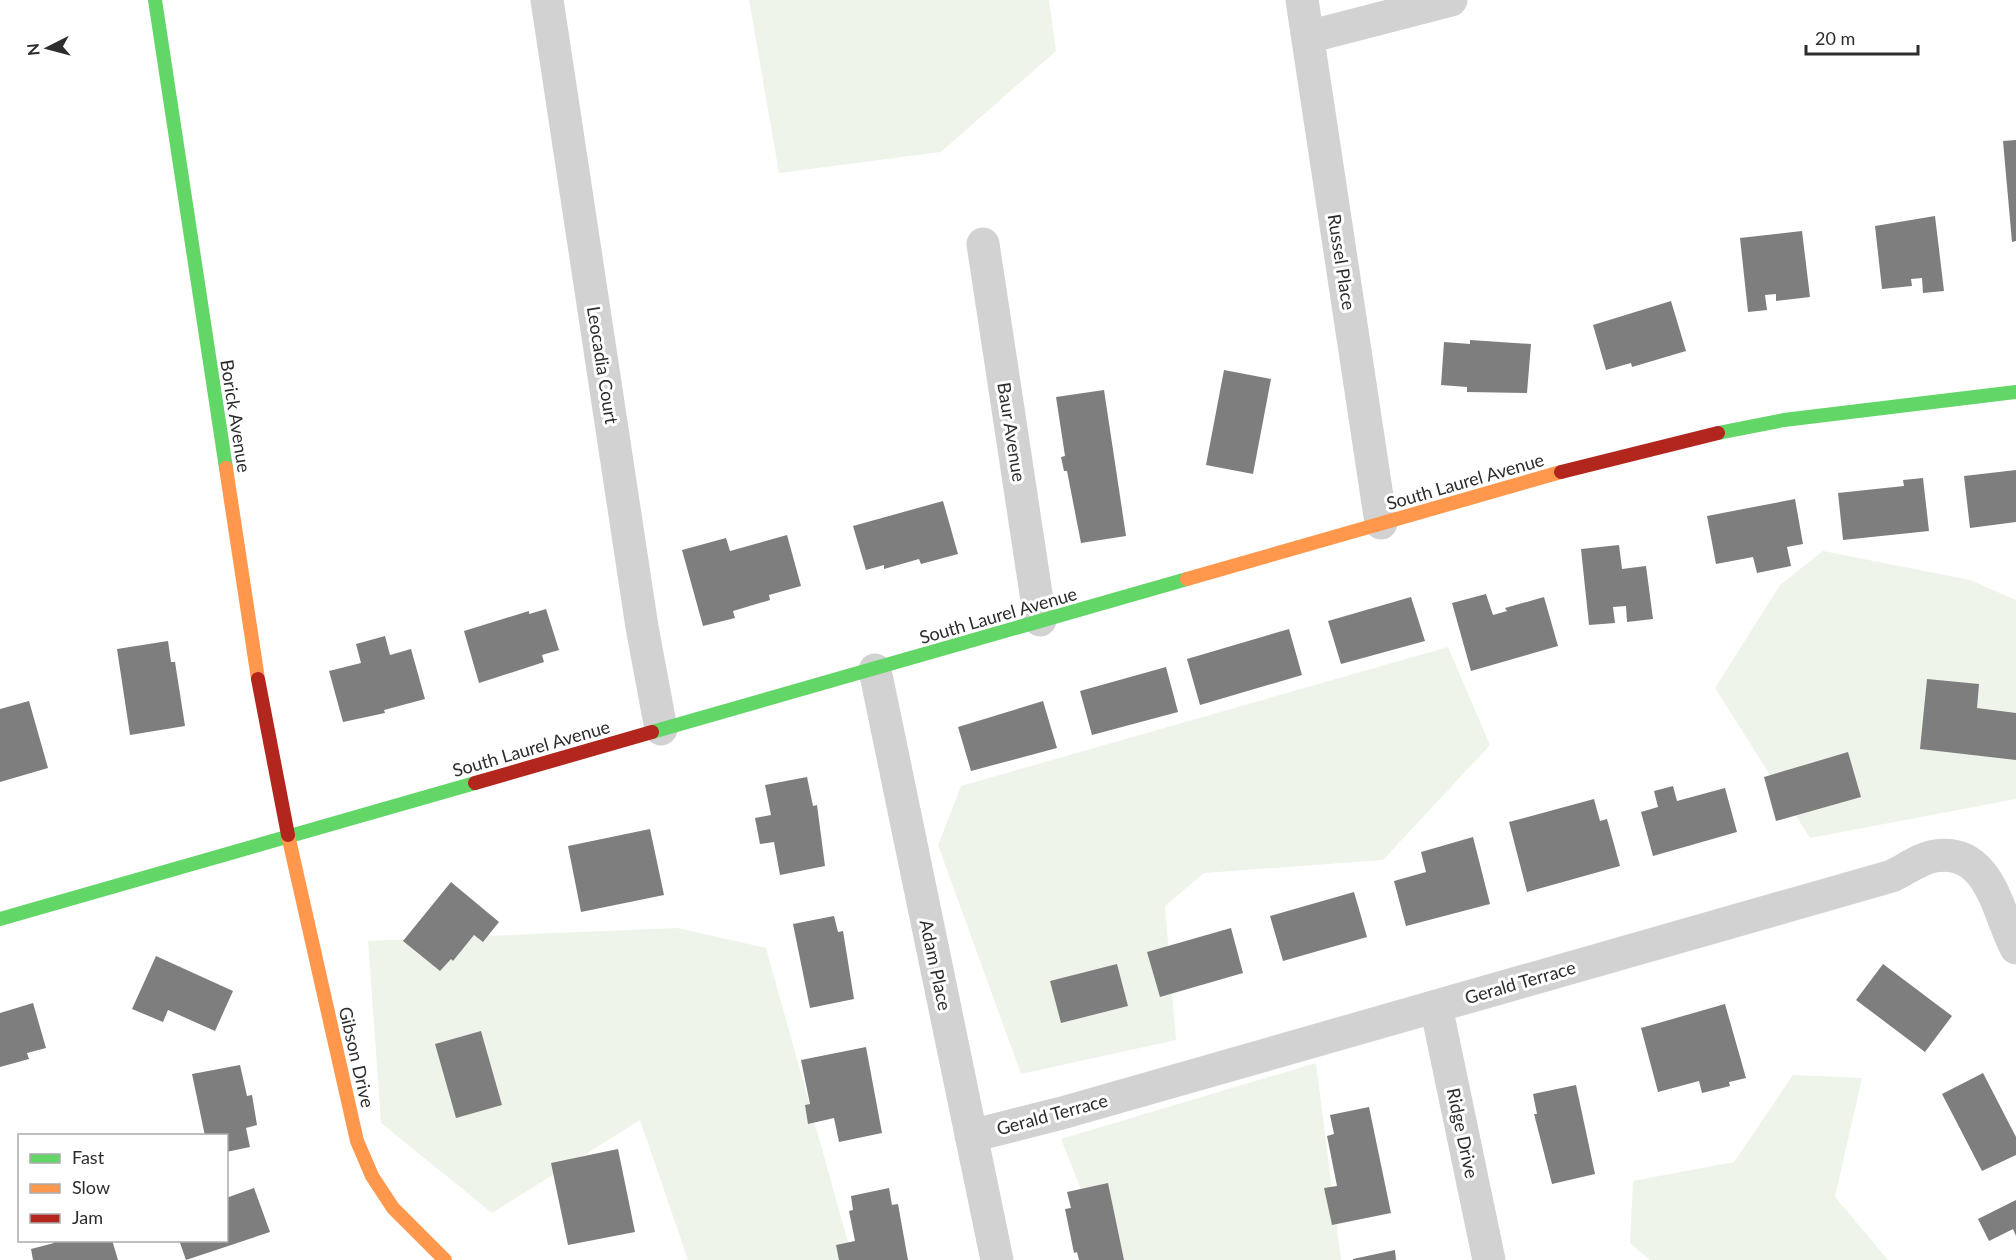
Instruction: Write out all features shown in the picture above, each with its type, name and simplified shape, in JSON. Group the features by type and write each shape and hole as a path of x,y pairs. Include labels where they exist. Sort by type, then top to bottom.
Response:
{"street":[{"name":"Borick Avenue","path":"155,0 252,643 274,771 289,836"},
{"name":"Leocadia Court","path":"547,0 642,627 661,729"},
{"name":"Russel Place","path":"1302,0 1382,523"},
{"path":"1308,37 1451,0"},
{"name":"Baur Avenue","path":"983,244 1040,620"},
{"name":"South Laurel Avenue","path":"0,919 661,729 875,670 1040,620 1688,439 1784,420 2016,392"},
{"name":"Adam Place","path":"875,670 997,1260"},
{"name":"Gibson Drive","path":"289,836 357,1141 372,1176 393,1208 445,1260"},
{"name":"Gerald Terrace","path":"971,1136 1073,1110 1892,876 1934,856 1957,856 1968,861 1984,874 2016,948"},
{"name":"Ridge Drive","path":"1436,1006 1489,1260"}],"shaded area":[{"path":"749,0 1049,0 1056,51 941,152 779,173"},
{"path":"1823,551 1970,580 2016,600 2016,799 1810,838 1715,688 1780,585"},
{"path":"1448,647 1490,745 1383,860 1204,873 1165,906 1176,1040 1021,1074 938,845 961,786"},
{"path":"677,928 766,948 853,1260 688,1260 640,1120 492,1213 381,1123 368,941"},
{"path":"1316,1063 1341,1260 1109,1260 1061,1139"},
{"path":"1793,1075 1862,1078 1835,1197 1888,1260 1650,1260 1630,1243 1633,1181 1734,1162"}],"building":[{"path":"2016,140 2016,241 2012,242 2003,141"},
{"path":"1935,216 1944,291 1923,293 1922,278 1911,279 1912,286 1882,289 1875,226"},
{"path":"1802,231 1810,297 1776,301 1776,294 1765,295 1767,310 1748,312 1740,238"},
{"path":"1671,301 1686,351 1632,367 1631,363 1606,370 1593,325"},
{"path":"1470,340 1531,344 1527,393 1467,392 1467,387 1441,385 1444,342 1470,344"},
{"path":"1224,370 1271,379 1253,474 1206,465"},
{"path":"1104,390 1126,536 1081,543 1067,471 1064,471 1061,457 1065,456 1056,397"},
{"path":"2016,470 2016,522 1970,528 1964,476"},
{"path":"1923,478 1929,531 1843,540 1838,493 1904,486 1903,480"},
{"path":"1795,499 1803,544 1787,547 1791,566 1757,573 1753,557 1716,564 1707,516"},
{"path":"943,501 958,554 921,564 919,559 884,569 884,565 866,570 853,526"},
{"path":"787,535 801,586 769,595 770,600 733,611 735,618 703,626 682,550 726,538 730,551"},
{"path":"1619,545 1622,569 1646,566 1653,619 1627,622 1626,606 1613,607 1615,623 1589,625 1581,549"},
{"path":"1486,594 1493,615 1507,611 1505,608 1544,597 1558,646 1471,671 1452,603"},
{"path":"1411,597 1425,641 1341,664 1328,621"},
{"path":"546,609 559,650 542,655 544,662 479,683 464,631 529,611 529,614"},
{"path":"1289,629 1302,675 1200,705 1187,659"},
{"path":"385,636 390,655 411,649 425,699 384,710 385,713 343,722 329,671 361,663 356,644"},
{"path":"168,641 171,662 175,662 185,726 130,735 117,649"},
{"path":"1166,667 1178,712 1092,735 1080,691"},
{"path":"1927,679 1979,684 1977,708 2016,713 2016,760 1920,749"},
{"path":"29,701 48,768 0,782 0,709"},
{"path":"1043,701 1057,748 971,771 958,727"},
{"path":"1848,752 1861,797 1776,821 1764,777"},
{"path":"807,777 813,806 817,805 825,866 780,875 774,842 760,844 755,818 771,815 765,785"},
{"path":"1673,786 1677,801 1725,788 1737,832 1653,856 1641,812 1658,807 1654,791"},
{"path":"1594,799 1600,821 1607,819 1620,866 1527,892 1509,822"},
{"path":"650,829 664,895 581,912 568,846"},
{"path":"1473,837 1490,904 1406,926 1394,881 1426,872 1421,852"},
{"path":"451,882 499,922 483,942 474,935 453,961 451,959 440,971 403,941"},
{"path":"1354,892 1367,937 1283,961 1270,916"},
{"path":"834,916 838,932 843,931 854,999 810,1008 793,924"},
{"path":"1231,928 1243,973 1160,997 1147,952"},
{"path":"156,956 233,991 215,1031 168,1010 163,1022 132,1009"},
{"path":"1117,964 1128,1006 1061,1023 1050,981"},
{"path":"1883,964 1952,1016 1925,1052 1856,1000"},
{"path":"33,1003 46,1048 27,1053 29,1059 0,1067 0,1013"},
{"path":"1725,1004 1746,1078 1729,1082 1730,1086 1702,1093 1699,1081 1658,1092 1641,1028"},
{"path":"481,1031 502,1105 456,1118 435,1044"},
{"path":"866,1047 882,1133 839,1142 834,1118 808,1124 805,1105 810,1104 801,1060"},
{"path":"240,1065 247,1096 252,1095 257,1125 246,1128 250,1147 228,1152 228,1134 205,1134 192,1074"},
{"path":"1983,1073 2016,1137 2016,1155 1982,1171 1942,1094"},
{"path":"1576,1085 1595,1174 1552,1184 1534,1114 1537,1114 1533,1094"},
{"path":"1369,1107 1391,1213 1332,1225 1324,1188 1337,1186 1327,1136 1334,1134 1330,1115"},
{"path":"618,1149 635,1232 568,1245 551,1163"},
{"path":"1108,1183 1124,1260 1079,1260 1077,1252 1074,1253 1065,1209 1071,1208 1067,1192"},
{"path":"254,1188 270,1232 186,1260 180,1242 228,1242 228,1197"},
{"path":"889,1188 892,1205 898,1204 908,1260 839,1260 836,1245 855,1241 849,1211 853,1210 851,1196"},
{"path":"2016,1200 2016,1236 2013,1229 1989,1241 1978,1219"},
{"path":"113,1242 118,1260 33,1260 31,1249 54,1243"},
{"path":"1395,1250 1396,1260 1353,1260 1353,1259"}],"traffic: fast":[{"path":"155,0 226,468"},
{"path":"1718,433 1784,420 2016,392"},
{"path":"652,732 1187,579"},
{"path":"0,919 475,783"}],"traffic: slow":[{"path":"226,468 258,679"},
{"path":"1187,579 1561,472"},
{"path":"288,835 357,1141 372,1176 393,1208 445,1260"}],"traffic: jam":[{"path":"1561,472 1718,433"},
{"path":"258,679 288,835"},
{"path":"475,783 652,732"}]}
